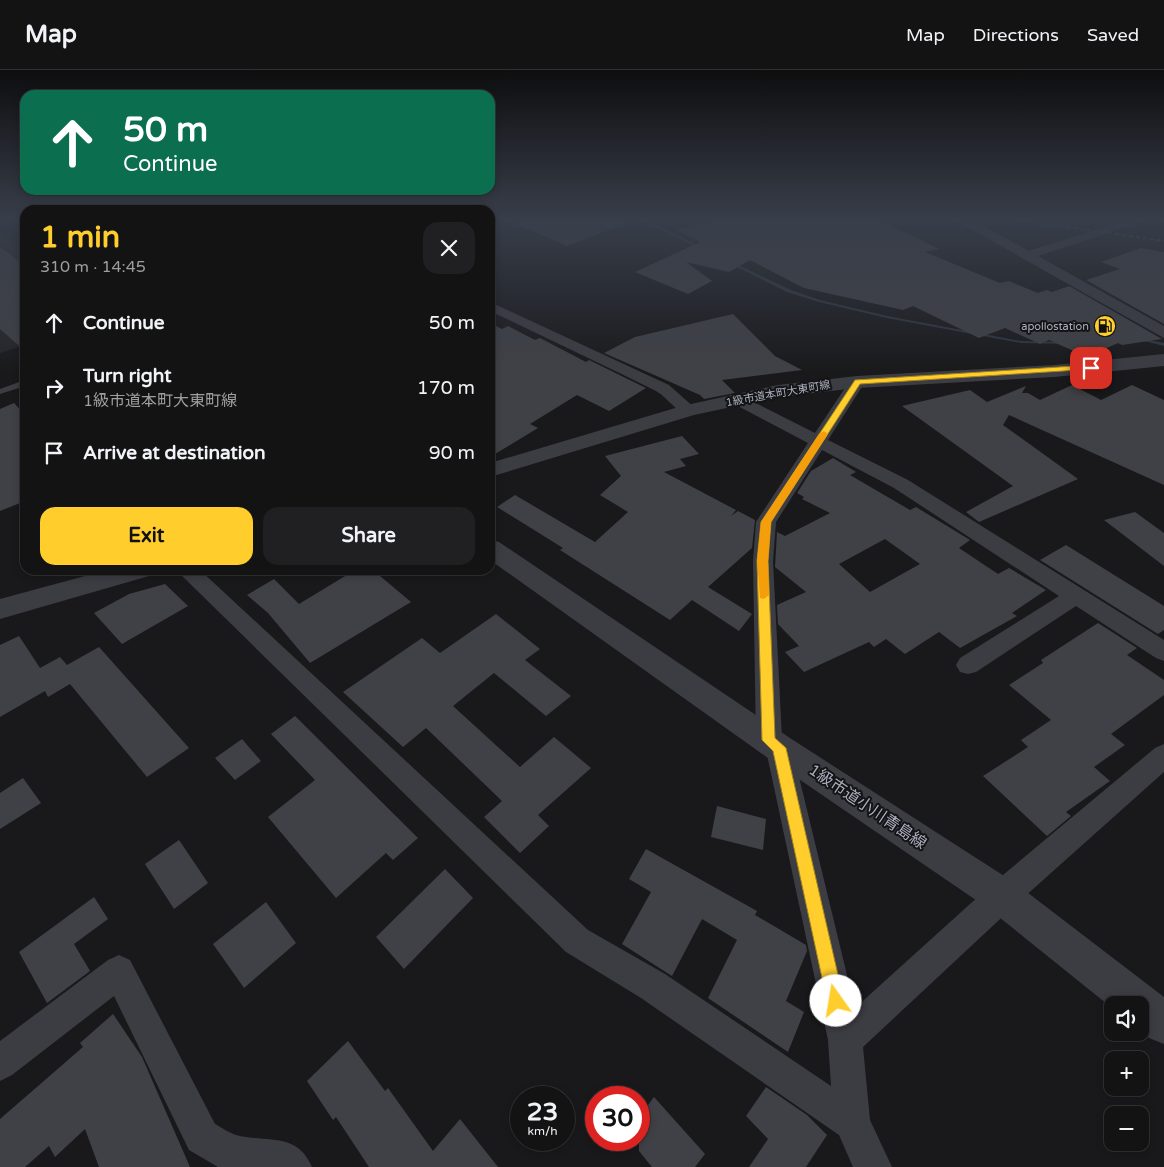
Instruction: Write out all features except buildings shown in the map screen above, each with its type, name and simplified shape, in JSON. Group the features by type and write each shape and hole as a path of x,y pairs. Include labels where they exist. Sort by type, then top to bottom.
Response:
{"street":[{"path":"1052,271 1164,333"},
{"path":"495,308 663,388 689,410"},
{"name":"1級市道本町大東町線","path":"495,468 689,410 788,390 858,382 1054,371 1164,360"},
{"path":"858,382 766,522 763,561 774,744 845,1040 852,1122 873,1167"},
{"path":"738,400 820,440 902,484 1164,652"},
{"name":"1級市道小川青島線","path":"495,551 774,744 1002,896 1164,1023"},
{"path":"0,609 122,575"},
{"path":"192,575 578,941 652,986 852,1122"},
{"path":"968,665 1077,595"},
{"path":"845,1040 1002,896 1164,756"},
{"path":"0,1063 119,971 202,1137 230,1153 282,1159 293,1167"}],"lane":[{"path":"0,392 20,385"}],"shaded area":[{"path":"0,271 20,271 20,347 0,353"}],"waterway":[{"path":"749,271 789,291 819,301 887,317 1021,342 1068,343"},
{"path":"1142,339 1164,345"}],"slow traffic":[{"path":"764,595 763,561 766,522 824,434"}],"place":[{"name":"apollostation","path":"1105,326"}],"route":[{"path":"836,1001 779,748 769,740 763,561 766,522 858,382 1091,368"}]}
